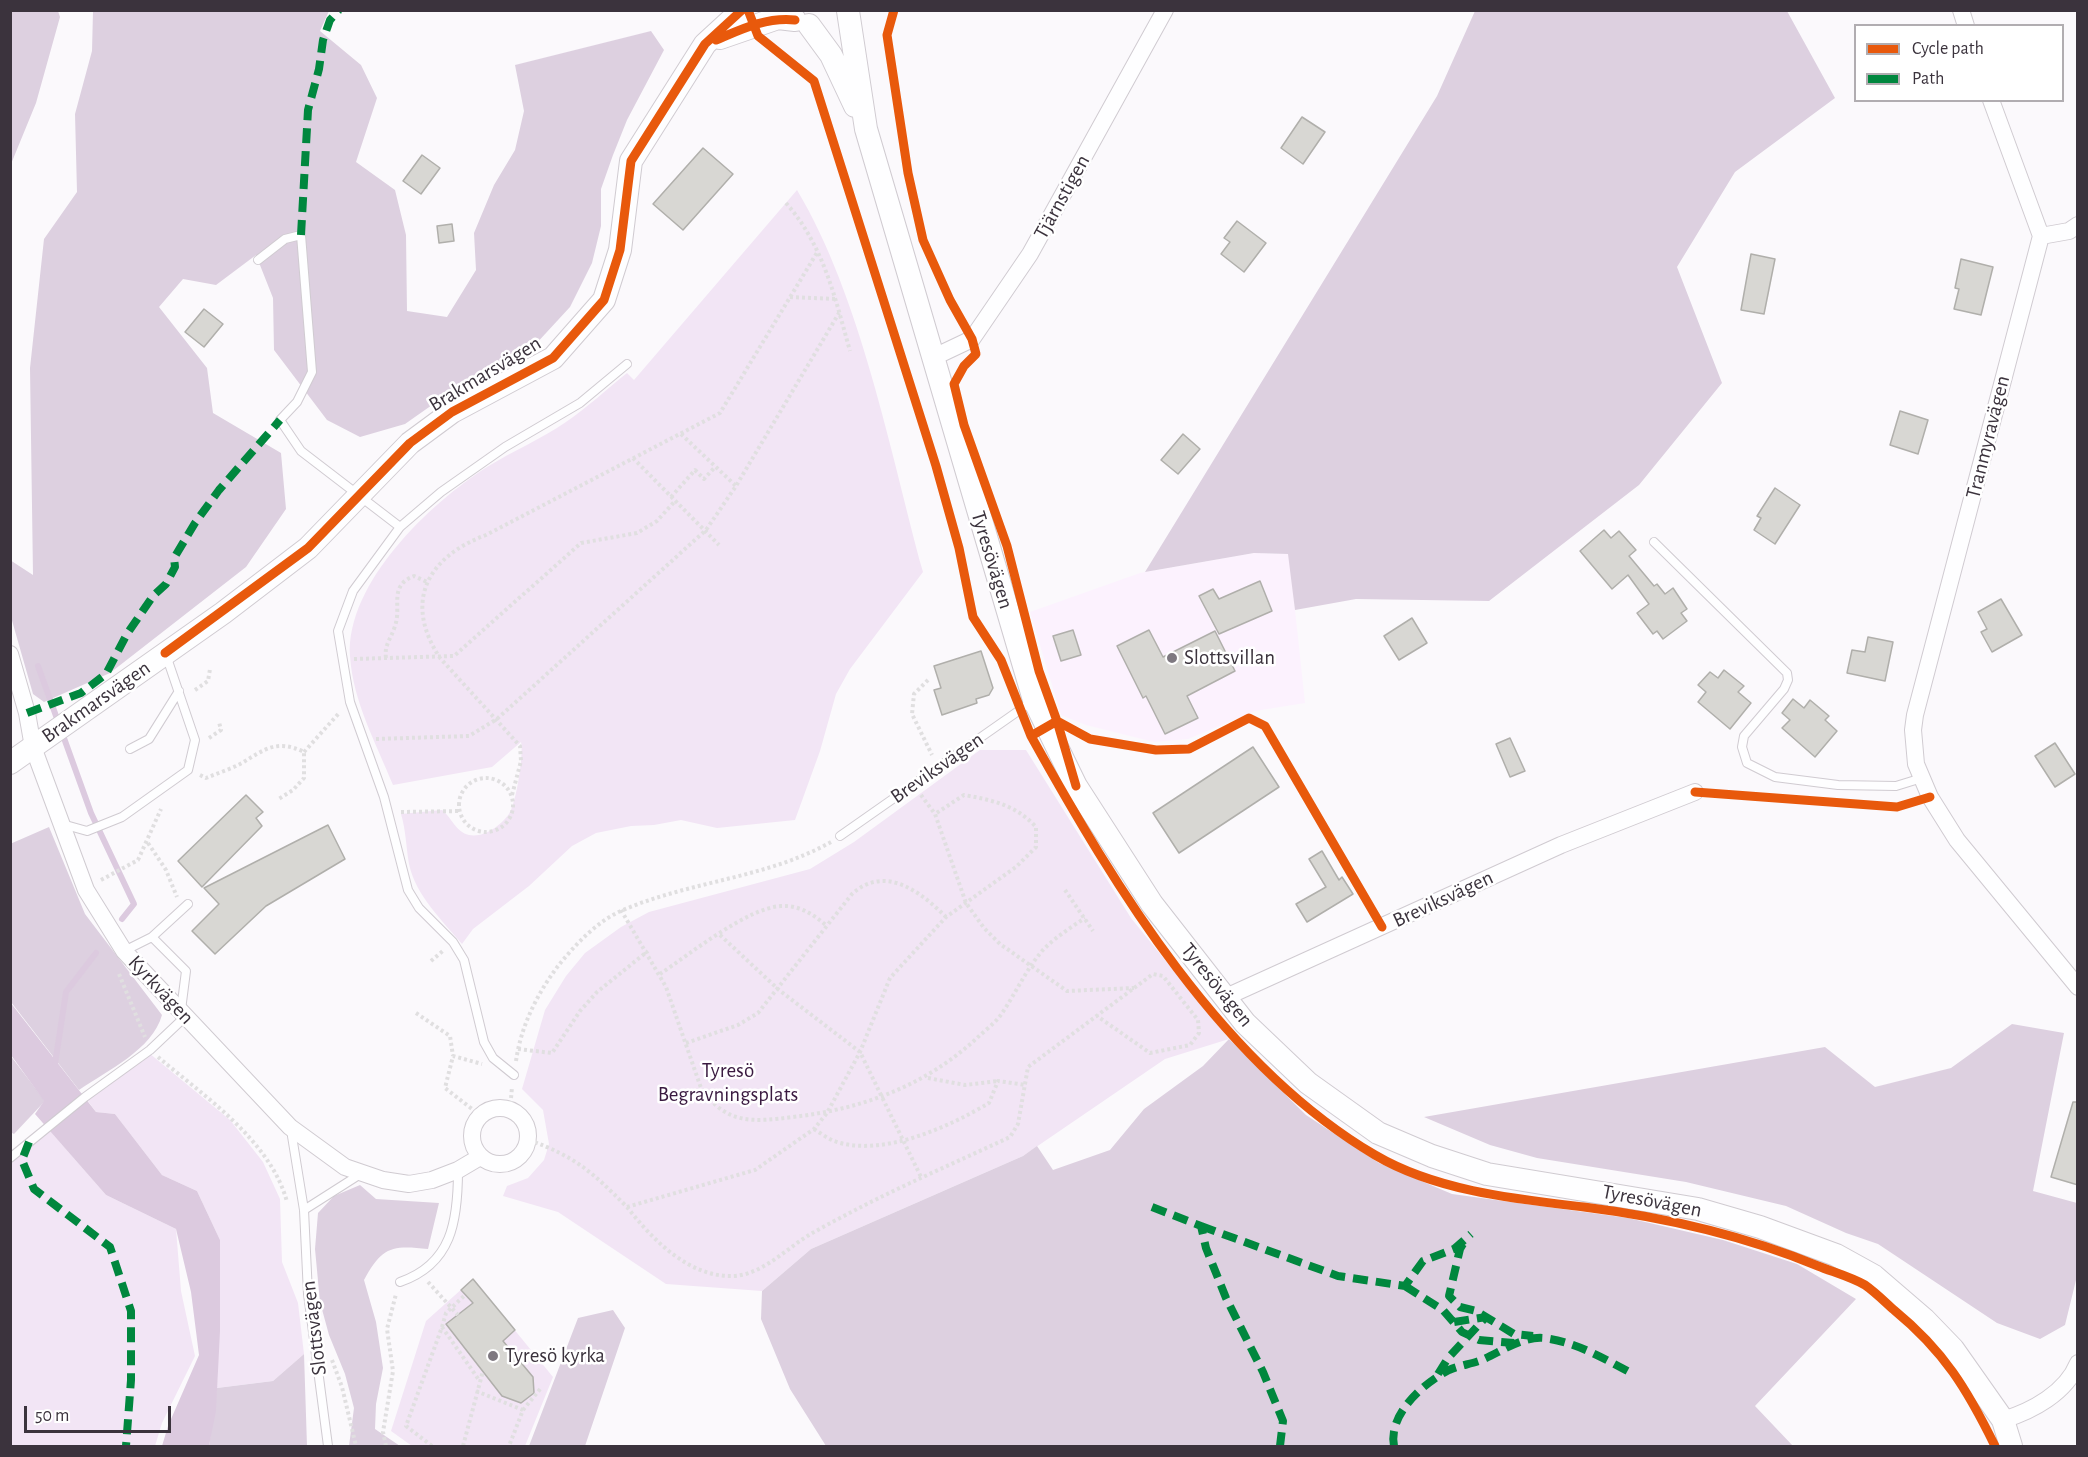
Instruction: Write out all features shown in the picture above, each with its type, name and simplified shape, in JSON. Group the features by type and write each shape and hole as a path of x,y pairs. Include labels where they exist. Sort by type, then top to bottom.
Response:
{"main road":[{"name":"Brakmarsvägen","path":"10,763 308,548 410,443 452,412 553,358 604,300 620,250 631,161 705,44 742,10"},
{"name":"Tyresövägen","path":"796,19 828,24 848,11 866,129 1034,700 1076,786 1152,904 1245,1023 1308,1083 1378,1133 1432,1156 1487,1174 1698,1209 1760,1227 1836,1255 1865,1270 1924,1319 1953,1349 2003,1420"},
{"path":"705,44 753,24 778,18 796,19"},
{"name":"Tyresövägen","path":"796,19 831,55 866,129"},
{"path":"2003,1420 2011,1446"}],"street":[{"name":"Tjärnstigen","path":"932,358 972,339 1017,273 1165,10"},
{"path":"1992,102 2041,236 2069,231 2078,225"},
{"name":"Tranmyravägen","path":"2041,236 1915,715 1913,730 1916,764 1930,797 1958,840 2078,987"},
{"name":"Kyrkvägen","path":"10,654 27,713 33,747 86,890 120,958 184,1013 290,1127 326,1155 362,1173 409,1184 432,1180 458,1170 480,1157"},
{"name":"Breviksvägen","path":"1226,997 1562,846 1695,792"},
{"path":"496,1108 510,1110 521,1117 527,1126 529,1140 523,1154 509,1164 495,1164 480,1157 472,1139 475,1124 481,1116 496,1108"},
{"path":"2003,1420 2026,1413 2056,1392 2078,1363"}],"lane":[{"path":"258,260 285,239 301,235 312,372 297,402 280,420 301,451 357,497 400,527"},
{"path":"514,1075 493,1058 484,1042 464,960 453,942 420,908 408,890 388,812 350,702 338,631 353,591 400,527 441,492 505,447 580,403 627,364"},
{"path":"1654,542 1787,673 1788,680 1784,689 1744,736 1742,747 1748,763 1775,777 1838,784 1896,786 1922,778"},
{"path":"61,824 89,830 122,817 189,770 195,740 165,653"},
{"path":"130,749 149,739 179,691"},
{"name":"Breviksvägen","path":"840,836 1034,700"},
{"path":"120,958 152,937 188,904"},
{"path":"10,1158 85,1097 150,1050 184,1013 186,971 152,937"},
{"name":"Slottsvägen","path":"290,1127 304,1210 308,1294 328,1446"},
{"path":"400,1282 420,1275 439,1257 449,1241 458,1192 458,1170"},
{"path":"304,1210 362,1173"}],"path":[{"path":"786,203 804,223 818,250 837,299 850,351"},
{"path":"512,795 500,782 491,778 474,781 461,794 460,811 469,826 486,832 502,827 512,813 512,795 521,761 520,746 440,658 429,642 423,620 422,595 431,572 462,544 486,535 720,413 818,250"},
{"path":"790,297 837,299"},
{"path":"363,740 469,736 497,719 704,531 736,486 839,313"},
{"path":"681,434 736,486"},
{"path":"633,458 719,545"},
{"path":"670,497 695,470 704,479 715,467"},
{"path":"341,659 454,656 581,543 637,533 657,521 675,501"},
{"path":"386,658 385,651 397,620 396,596 399,587 414,576 427,582"},
{"path":"195,690 207,681 210,669"},
{"path":"928,680 914,694 912,714 923,741 939,767"},
{"path":"277,800 293,790 304,778 304,752 350,702"},
{"path":"209,738 221,730 219,722"},
{"path":"189,770 206,778 240,764 263,748 290,744 304,752"},
{"path":"914,785 935,814 966,903 984,928 1000,944 1067,991 1134,988"},
{"path":"627,1207 755,1170 814,1129 827,1113 860,1052 891,978 946,917 1016,867 1036,847 1036,827 1028,818 998,801 963,795 935,814"},
{"path":"111,874 138,860 148,843 161,809"},
{"path":"388,812 460,811"},
{"path":"510,1110 518,1049 543,986 577,942 621,910 692,886 727,879 804,857 840,836"},
{"path":"148,843 166,870 177,899"},
{"path":"686,1043 738,1025 758,1013 862,885 887,880 907,886 931,902 946,917"},
{"path":"1065,890 1094,930"},
{"path":"660,974 742,920 765,909 782,906 797,908 813,914 827,926"},
{"path":"621,910 660,974 701,1088 709,1100 741,1120 759,1121 827,1113 883,1097 927,1077 961,1053 999,1018 1031,966 1052,941 1084,918"},
{"path":"720,935 779,990 860,1052 922,1179"},
{"path":"518,1049 552,1053 580,1011 597,992 648,951"},
{"path":"120,958 150,1050 231,1118 265,1158 284,1189 288,1206"},
{"path":"529,1140 555,1150 590,1170 627,1207 648,1234 668,1251 690,1264 732,1276 753,1272 810,1234 1010,1137 1018,1124 1028,1067 1153,974 1163,976 1198,1020 1199,1033 1190,1045 1149,1053 1097,1016"},
{"path":"416,1013 450,1036 453,1056 445,1088 481,1116"},
{"path":"453,1056 467,1062 483,1064 493,1058"},
{"path":"927,1077 965,1085 998,1081 1026,1085"},
{"path":"814,1129 841,1142 864,1145 904,1142 988,1103 998,1081"},
{"path":"420,1275 458,1315"},
{"path":"386,1446 383,1432 393,1371 387,1329 400,1282"},
{"path":"432,1446 406,1426 446,1313 465,1295"},
{"path":"442,1327 479,1380"},
{"path":"328,1351 342,1387 356,1446"},
{"path":"463,1446 483,1371"},
{"path":"509,1446 524,1410 541,1388"},
{"path":"476,1391 524,1410"}],"shaded area":[{"path":"11,10 58,11 60,17 36,103 11,164"},
{"path":"93,11 329,11 320,31 361,65 377,98 356,162 395,190 406,235 407,311 447,317 476,270 474,233 494,185 515,150 524,111 515,65 651,31 664,50 627,120 613,155 601,189 601,226 592,263 570,307 534,346 479,372 405,424 360,437 327,420 274,350 273,298 256,255 216,285 183,279 159,307 207,368 213,413 281,453 286,509 246,567 110,673 44,702 33,694 11,617 10,560 33,575 30,368 44,239 77,192 75,114 92,51"},
{"path":"1475,11 1787,11 1835,98 1735,172 1677,267 1722,383 1639,485 1489,601 1356,599 1295,610 1288,554 1254,553 1145,572 1437,96"},
{"name":"Slottsvillan","path":"1254,553 1289,554 1305,703 1255,711 1188,739 1154,742 1086,725 1061,715 1030,612 1140,573"},
{"path":"49,827 85,914 162,1015 149,1039 139,1049 79,1090 11,1002 10,844"},
{"path":"10,1002 96,1112 115,1114 162,1175 197,1191 220,1240 220,1331 216,1411 209,1446 162,1446 168,1426 199,1355 191,1292 176,1229 106,1195 35,1114 44,1101 11,1055"},
{"path":"2012,1024 2064,1033 2033,1191 2077,1203 2077,1276 2065,1325 2040,1339 1997,1323 1878,1244 1846,1233 1786,1206 1686,1182 1537,1158 1490,1145 1424,1117 1825,1047 1875,1087 1951,1068"},
{"path":"1229,1039 1306,1115 1379,1163 1452,1194 1628,1218 1723,1240 1797,1264 1856,1299 1755,1406 1793,1446 826,1446 790,1389 761,1319 762,1291 811,1249 1023,1156 1037,1146 1053,1170 1110,1150 1144,1109 1203,1066"},
{"path":"10,1055 45,1101 14,1134 10,1132"},
{"path":"360,1185 376,1199 439,1203 428,1249 396,1248 389,1251 376,1261 364,1280 376,1322 383,1368 376,1404 375,1429 400,1446 349,1446 354,1408 345,1374 329,1335 320,1302 315,1249 318,1213 334,1196"},
{"path":"613,1310 625,1328 585,1446 529,1446 578,1318"},
{"path":"304,1354 307,1446 209,1446 217,1388 273,1381"}],"green space":[{"path":"797,190 839,278 856,326 886,426 923,572 850,669 836,694 820,751 795,820 717,828 681,820 596,833 572,846 529,886 473,929 462,944 417,887 409,864 401,814 442,810 457,828 469,835 480,835 496,827 512,809 517,790 521,742 492,767 393,785 360,706 352,673 350,656 352,628 362,601 377,574 396,548 441,501 487,467 566,422 627,373 634,380"},
{"name":"Tyresö Begravningsplats","path":"980,750 1026,750 1131,918 1229,1039 1165,1059 1023,1156 811,1249 762,1291 666,1284 558,1212 503,1196 507,1186 528,1178 544,1160 549,1144 543,1110 522,1089 545,1010 566,976 585,953 621,927 649,912 810,869 854,842"},
{"path":"149,1053 230,1120 263,1162 280,1199 282,1262 298,1303 304,1354 273,1381 217,1388 220,1240 197,1191 162,1175 115,1114 96,1112 85,1097"},
{"path":"50,1131 106,1195 176,1229 181,1291 195,1356 162,1423 155,1446 11,1446 10,1158"},
{"path":"473,1279 553,1377 525,1446 412,1446 391,1431 426,1321"}],"building":[{"path":"1302,117 1325,132 1303,164 1281,148"},
{"path":"703,148 733,174 683,230 653,204"},
{"path":"422,155 440,168 421,194 403,181"},
{"path":"1237,221 1266,243 1244,272 1221,254 1230,242 1224,238"},
{"path":"452,224 454,241 439,243 437,226"},
{"path":"1751,254 1775,259 1764,314 1741,310"},
{"path":"1961,259 1993,267 1981,315 1954,309 1959,289 1955,288"},
{"path":"204,309 223,324 204,347 185,332"},
{"path":"1900,411 1928,420 1918,454 1890,445"},
{"path":"1183,434 1200,449 1178,474 1161,460"},
{"path":"1775,488 1800,505 1775,544 1754,530 1761,518 1757,516"},
{"path":"1604,530 1611,538 1619,531 1636,550 1629,556 1654,586 1657,584 1665,594 1673,588 1687,609 1681,613 1687,621 1663,639 1657,631 1653,634 1637,613 1649,604 1628,575 1612,589 1580,551"},
{"path":"1260,581 1272,611 1219,634 1199,596 1213,589 1219,599"},
{"path":"2001,599 2022,635 1992,652 1981,632 1987,629 1978,612"},
{"path":"1412,618 1427,643 1399,660 1384,636"},
{"path":"1073,630 1081,655 1061,661 1053,636"},
{"path":"1149,630 1163,657 1215,631 1235,671 1187,696 1198,718 1165,734 1146,696 1143,698 1117,646"},
{"path":"1868,637 1893,642 1885,681 1847,673 1852,650 1865,652"},
{"path":"981,651 993,688 989,695 976,699 977,703 942,715 934,690 941,688 934,666"},
{"path":"1724,670 1744,686 1738,692 1751,703 1730,729 1698,702 1706,692 1698,685 1710,672 1718,678"},
{"path":"1793,699 1804,708 1810,700 1829,716 1825,720 1837,731 1815,757 1782,728 1790,720 1782,713"},
{"path":"1510,738 1525,771 1510,777 1496,744"},
{"path":"2055,743 2075,774 2055,787 2035,756"},
{"path":"1253,747 1279,787 1179,853 1153,813"},
{"path":"246,795 263,812 256,818 262,826 202,887 178,861"},
{"path":"328,825 345,859 266,906 215,954 192,931 219,904 204,888"},
{"path":"1322,851 1339,880 1342,877 1353,894 1307,922 1296,904 1326,887 1309,859"},
{"path":"2073,1102 2078,1102 2078,1185 2051,1177"},
{"name":"Tyresö kyrka","path":"473,1279 515,1330 503,1341 533,1377 534,1393 521,1403 502,1396 446,1324 473,1303 461,1290"}],"waterway":[{"path":"38,666 91,813 134,904 122,919"},
{"path":"55,1064 66,992 96,953"}],"marked path":[{"path":"301,235 308,110 319,69 323,40 330,20 339,10"},
{"path":"27,713 81,693 106,674 127,634 153,596 166,584 175,567 174,558 195,523 219,490 280,420"},
{"path":"29,1142 22,1160 34,1189 110,1247 131,1311 131,1380 126,1446"},
{"path":"1152,1207 1201,1226 1206,1248 1226,1298 1263,1372 1283,1421 1280,1446"},
{"path":"1201,1226 1338,1276 1405,1286 1423,1261 1454,1249 1471,1234"},
{"path":"1463,1244 1449,1296 1460,1307 1476,1311 1514,1334 1533,1336"},
{"path":"1405,1286 1443,1310 1462,1332 1479,1340 1514,1343"},
{"path":"1438,1374 1448,1358 1486,1317 1454,1322"},
{"path":"1394,1446 1396,1423 1409,1402 1428,1383 1449,1370 1480,1361 1528,1339 1544,1338 1567,1343 1633,1374"}],"cycle path":[{"path":"165,653 308,548 410,443 452,412 553,358 604,300 620,250 631,161 705,44 742,10"},
{"path":"748,10 758,36 814,81 936,466 959,548 973,617 1001,660 1031,736 1057,721 1090,739 1156,750 1189,749 1249,718 1265,726 1382,927"},
{"path":"894,10 887,35 908,173 923,240 950,300 972,339 976,354 964,366 954,384 964,425 1007,546 1039,671 1057,721 1076,786"},
{"path":"716,40 764,22 795,20"},
{"path":"1031,736 1099,853 1136,911 1177,968 1221,1023 1269,1073 1320,1117 1375,1155 1399,1167 1450,1185 1504,1197 1644,1216 1703,1229 1761,1245 1860,1282 1912,1325 1941,1356 1964,1389 1995,1446"},
{"path":"1695,792 1897,807 1930,797"}],"place":[{"name":"Slottsvillan","path":"1172,658"},
{"name":"Tyresö kyrka","path":"493,1356"}]}
